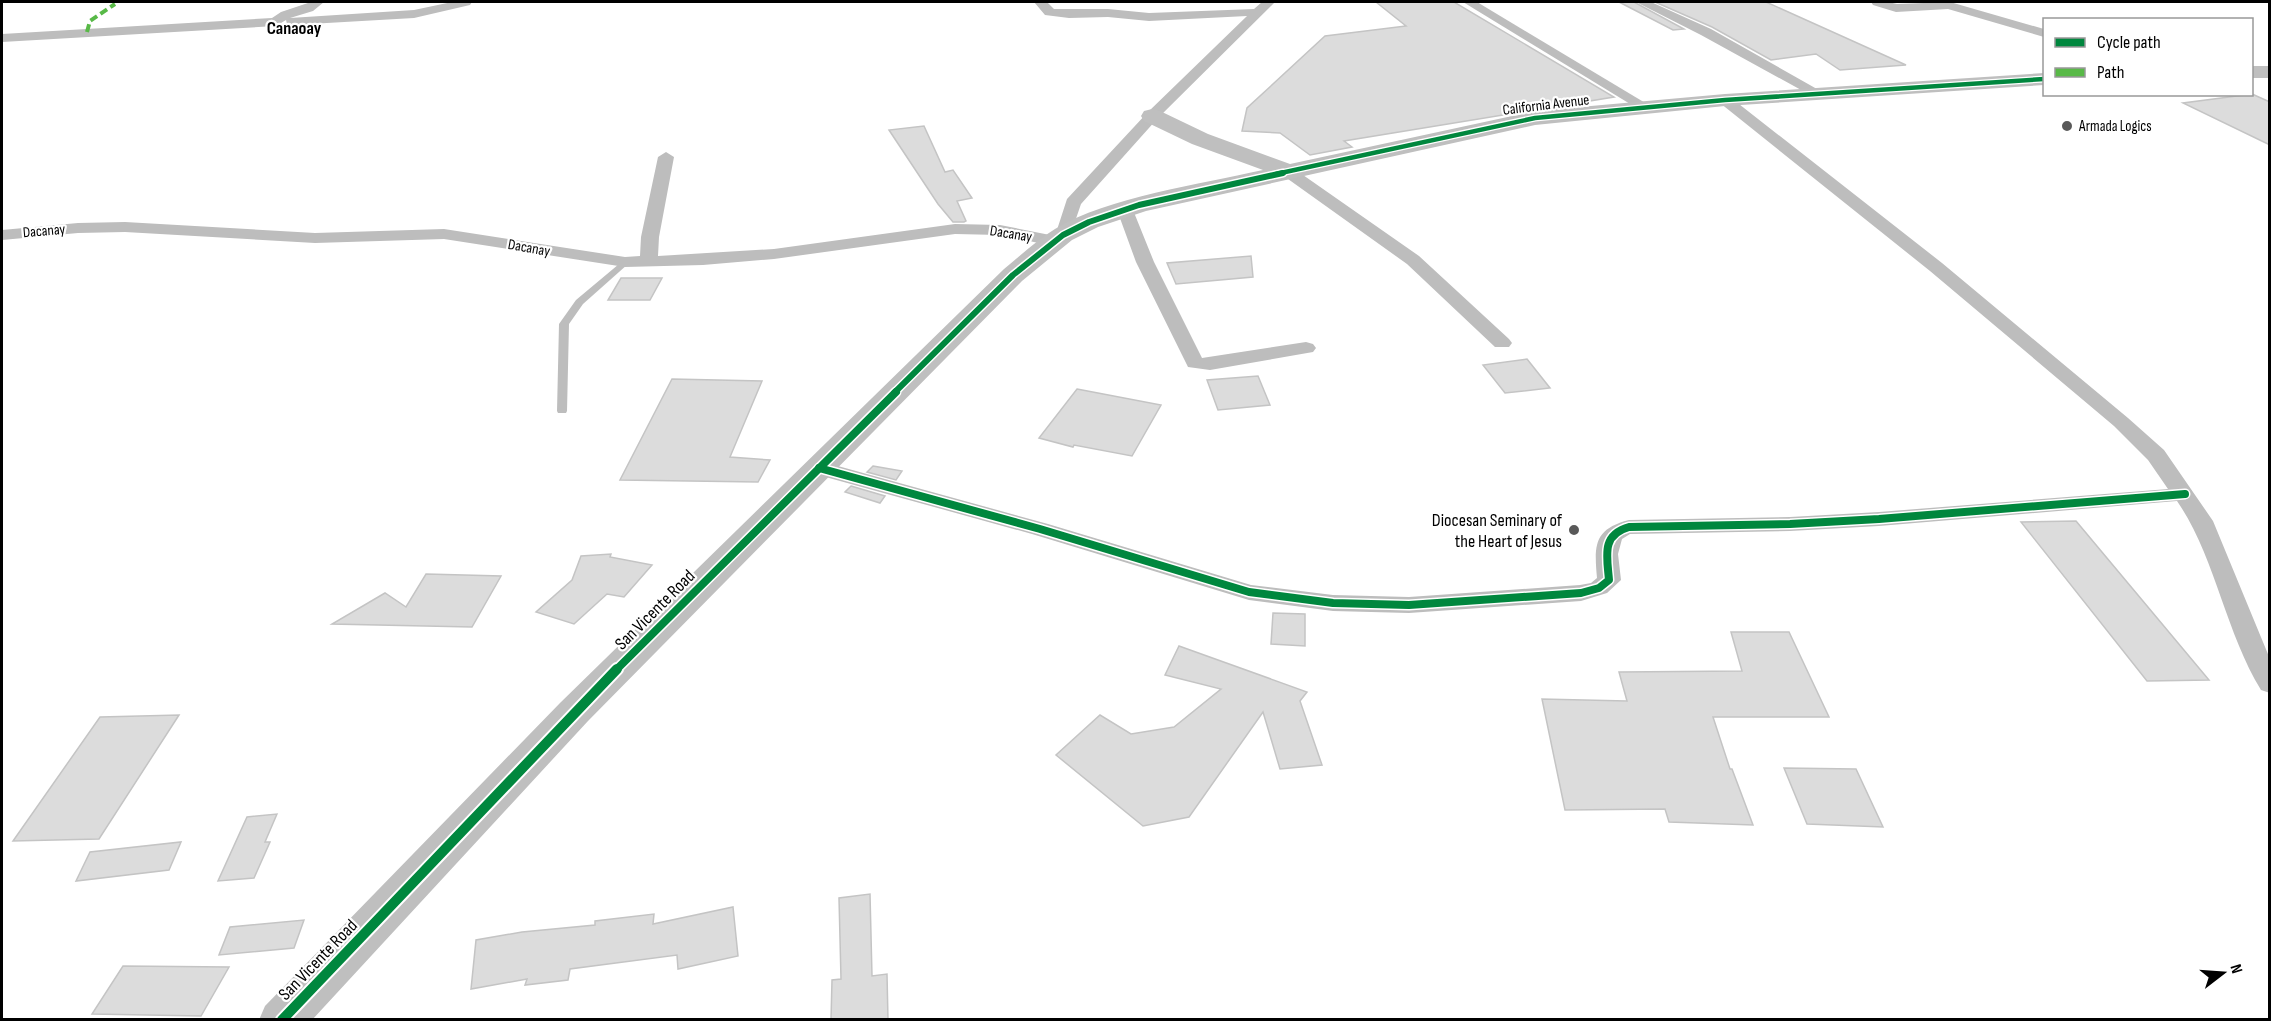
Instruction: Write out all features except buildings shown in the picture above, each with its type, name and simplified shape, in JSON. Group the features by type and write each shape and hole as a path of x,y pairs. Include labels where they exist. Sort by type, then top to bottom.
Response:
{"street":[{"path":"276,22 284,15 310,7 318,2"},
{"path":"2,38 414,14 466,2"},
{"path":"1040,2 1050,12 1058,14 1108,13 1149,17 1257,13"},
{"path":"1099,2 1108,13"},
{"path":"1058,238 1073,203 1152,116 1269,2"},
{"path":"1469,2 1645,107"},
{"path":"1642,2 1706,32 1817,93"},
{"path":"1877,2 1896,8 1948,5 2043,33"},
{"path":"2253,72 2270,72"},
{"name":"California Avenue","path":"1058,238 1089,222 1125,210 1287,171 1535,118 1725,100 2043,79"},
{"path":"1725,100 1936,267 2121,422 2156,455 2202,521 2249,644 2270,684"},
{"path":"1152,116 1200,139 1287,171 1413,260 1502,343"},
{"path":"649,262 650,237 666,157"},
{"path":"1125,210 1145,262 1195,363 1210,364 1306,348"},
{"name":"Dacanay","path":"2,235 78,228 315,238 444,234 625,262 703,260 774,254 956,229 1000,230 1058,238"},
{"name":"San Vicente Road","path":"282,1020 574,712 1013,275 1058,238"},
{"path":"819,468 1040,529 1249,592 1333,603 1408,605 1581,593 1599,588 1609,580 1606,553 1611,536 1619,529 1629,527 1790,524 1879,519 2185,494"}],"lane":[{"path":"562,411 564,324 579,302 625,262"}],"marked path":[{"path":"87,32 90,21 115,4"}],"cycle path":[{"path":"282,1020 574,712 1013,275 1063,235 1089,222 1139,205 1535,118 1725,100 2043,79"},
{"path":"819,468 1040,529 1249,592 1333,603 1409,605 1581,593 1599,588 1609,580 1607,554 1609,540 1613,534 1629,527 1790,524 1879,519 2185,494"}],"place":[{"name":"Armada Logics","path":"2067,126"},
{"name":"Diocesan Seminary of the Heart of Jesus","path":"1574,530"}],"district":[{"name":"Canaoay","path":"294,28"}]}
